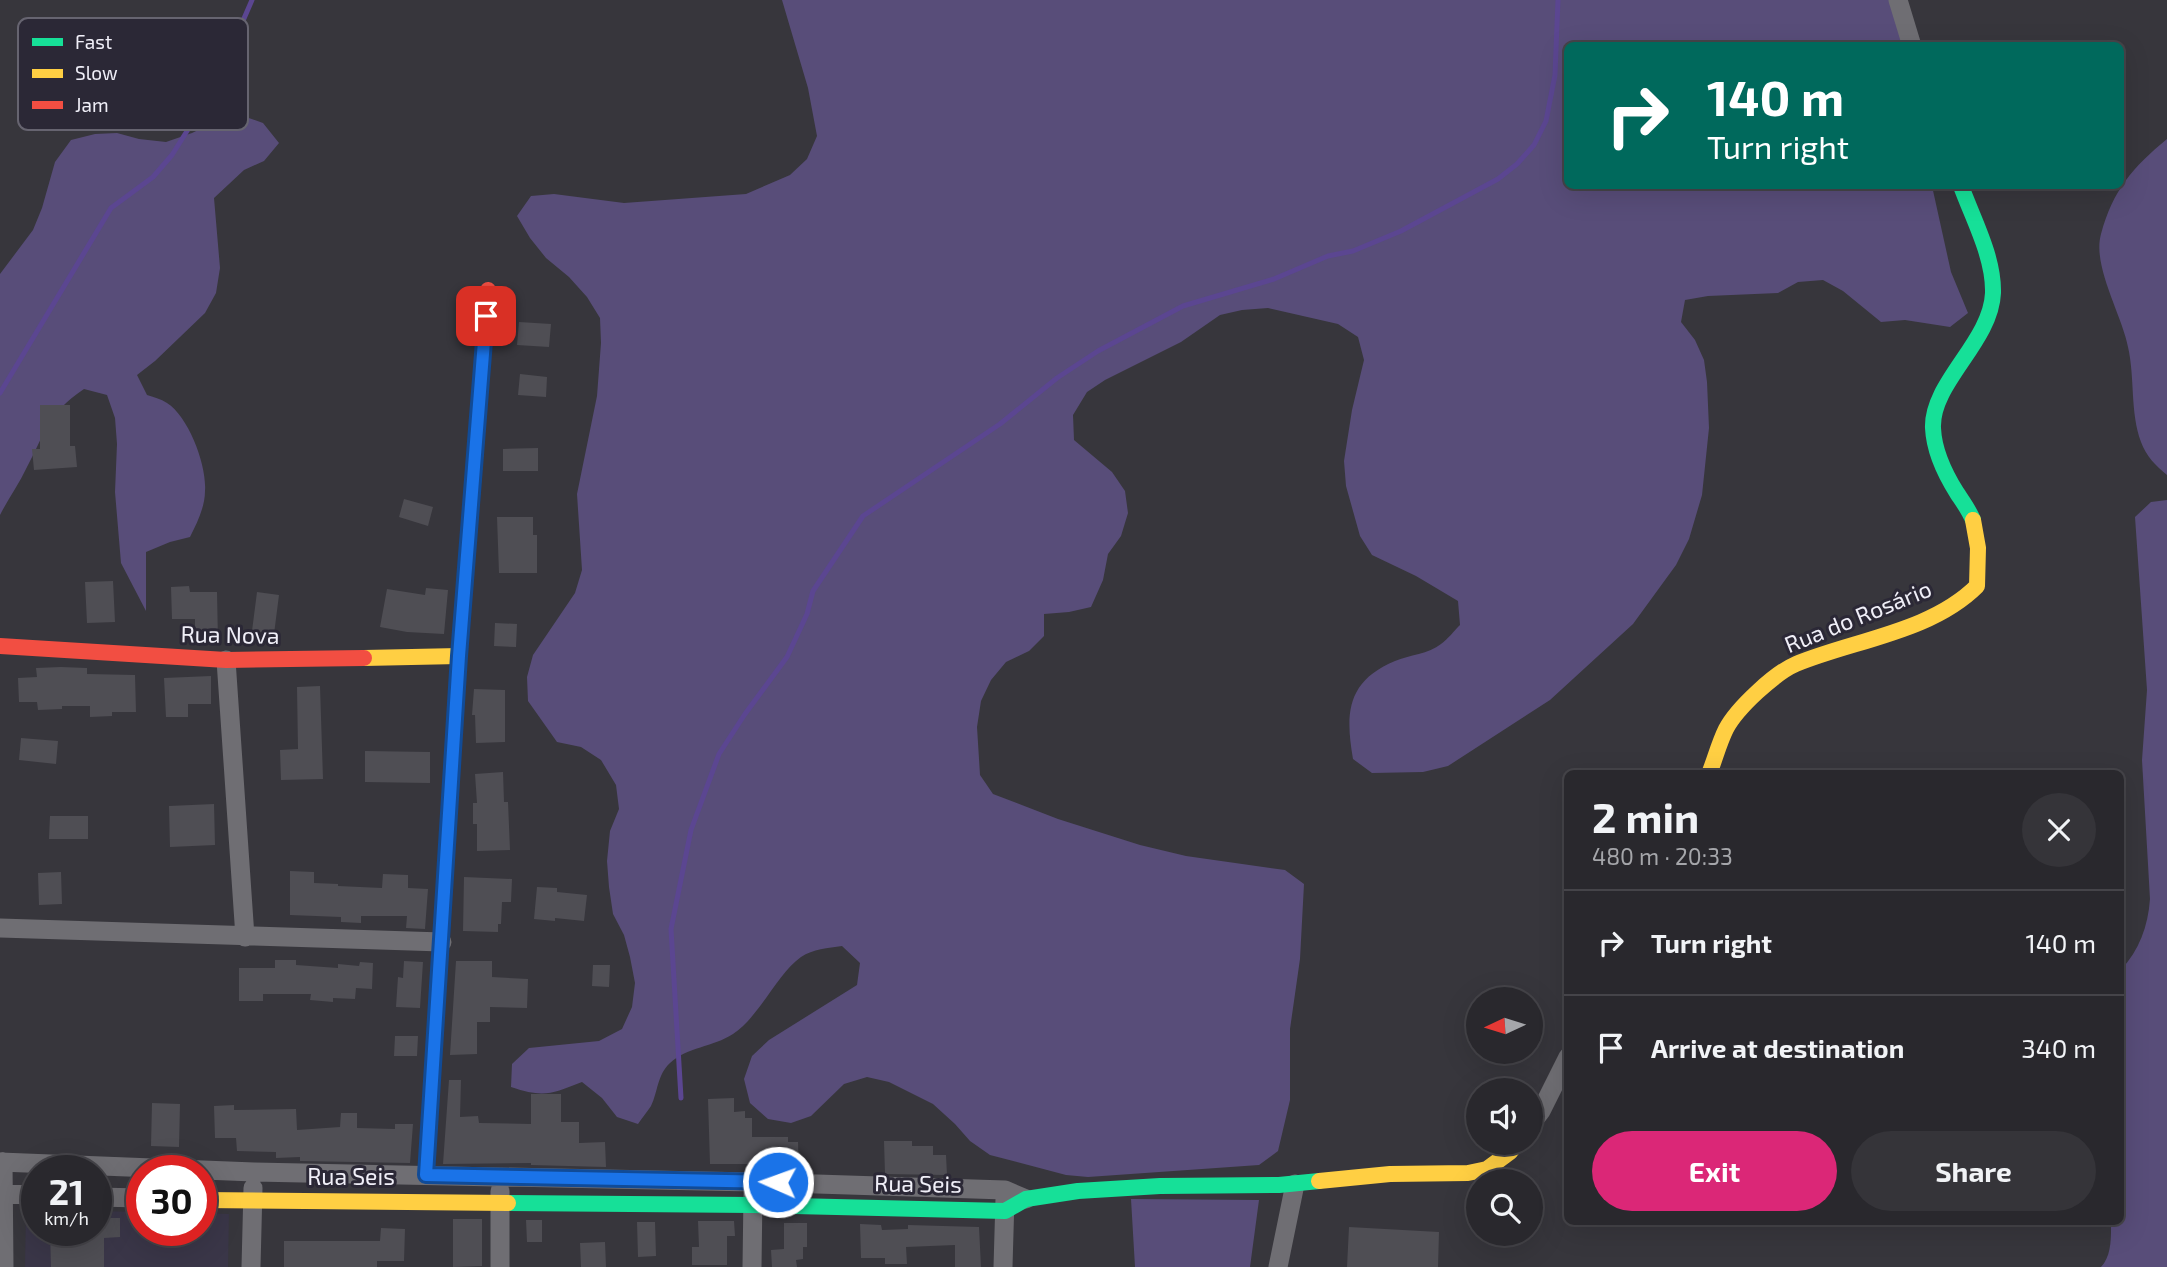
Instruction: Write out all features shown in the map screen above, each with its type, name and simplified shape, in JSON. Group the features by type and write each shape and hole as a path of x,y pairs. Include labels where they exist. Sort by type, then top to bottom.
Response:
{"street":[{"path":"1898,0 1911,42"},
{"name":"Rua do Rosário","path":"1711,770 1726,729 1737,713 1749,699 1794,665 1910,627 1966,597 1977,586 1975,526 1970,510 1946,476 1934,440 1933,422 1937,404 1985,321 1993,296 1989,266 1962,189"},
{"path":"426,1175 459,656 488,290"},
{"name":"Rua Nova","path":"0,646 226,660 459,656"},
{"path":"226,660 245,937"},
{"path":"0,928 442,942"},
{"path":"1543,1107 1564,1065"},
{"path":"1004,1211 1026,1199 1078,1191 1160,1186 1295,1184 1390,1174 1468,1173 1488,1169 1505,1155"},
{"path":"4,1267 1,1162 254,1172 1005,1190 1026,1199"},
{"path":"251,1267 254,1172"},
{"path":"499,1177 500,1267"},
{"path":"752,1267 753,1182"},
{"path":"1278,1267 1295,1184"},
{"path":"1003,1267 1005,1190"},
{"path":"2,1194 21,1195"},
{"name":"Rua Seis","path":"217,1200 753,1205 1004,1211"}],"shaded area":[{"path":"782,0 1890,0 1903,42 1564,42 1564,189 1933,189 1951,272 1968,313 1950,327 1905,320 1881,322 1843,291 1823,280 1798,282 1778,293 1708,296 1685,300 1681,322 1695,340 1704,360 1709,428 1702,495 1689,539 1676,565 1633,624 1550,700 1448,766 1423,772 1372,773 1353,759 1350,713 1353,700 1367,678 1395,661 1436,647 1460,625 1458,601 1416,576 1372,555 1360,536 1346,486 1344,461 1364,360 1358,337 1338,324 1268,308 1242,310 1220,315 1181,342 1105,380 1087,392 1073,415 1074,440 1112,472 1125,491 1128,513 1121,536 1108,554 1103,580 1091,607 1044,614 1044,636 1029,651 1006,662 991,680 981,701 977,727 980,775 993,794 1058,819 1140,845 1186,856 1285,870 1304,884 1300,959 1290,1029 1290,1100 1278,1151 1259,1165 1088,1177 1066,1175 990,1155 970,1141 933,1104 889,1082 867,1077 844,1084 811,1116 791,1123 768,1119 750,1103 744,1079 752,1056 769,1040 857,985 860,963 842,946 801,957 792,964 743,1026 733,1034 684,1054 670,1063 660,1078 651,1106 638,1124 617,1117 602,1098 582,1082 547,1093 532,1093 511,1087 512,1064 529,1048 599,1041 622,1029 632,1007 635,983 624,935 613,914 609,887 607,861 610,831 619,809 616,785 601,760 581,747 557,742 528,701 527,677 533,655 575,593 582,570 577,494 597,396 600,318 587,297 569,277 546,258 517,216 531,196 554,194 624,203 746,194 790,175 807,159 817,136 808,88"},
{"path":"248,118 263,123 279,143 264,161 244,170 214,198 220,268 216,293 205,313 137,375 147,395 167,403 182,419 200,456 205,481 202,509 190,537 146,552 146,611 121,563 115,492 115,418 107,395 84,389 62,407 49,424 0,515 0,274 33,230 55,162 71,140 95,134 117,133 166,142 198,130 248,130"},
{"path":"2167,139 2167,475 2143,447 2138,431 2128,347 2104,275 2099,247 2106,218 2118,192 2124,189 2124,184 2144,159"},
{"path":"2167,500 2167,1267 2101,1267 2109,1252 2111,1225 2124,1225 2124,966 2142,937 2150,899 2142,760 2147,690 2135,517 2151,502"},
{"path":"1131,1199 1259,1200 1250,1267 1135,1267"},
{"path":"112,1211 126,1212 126,1246 217,1246 217,1214 229,1214 228,1267 25,1267 25,1246 112,1246"}],"building":[{"path":"519,322 551,324 549,347 517,345"},
{"path":"520,374 547,377 546,397 518,395"},
{"path":"40,405 70,405 70,446 75,446 77,467 34,470 32,449 40,449"},
{"path":"538,448 538,471 503,471 503,449"},
{"path":"404,499 433,507 428,526 399,517"},
{"path":"497,517 533,517 533,535 537,535 537,573 499,573"},
{"path":"113,581 115,622 87,623 85,582"},
{"path":"189,586 190,592 217,592 218,641 195,641 195,619 172,619 171,587"},
{"path":"426,588 448,590 444,634 380,627 387,589 425,595"},
{"path":"257,592 279,595 274,634 252,631"},
{"path":"495,623 517,624 516,647 494,646"},
{"path":"36,668 87,668 87,674 135,675 136,712 112,712 112,716 90,717 90,706 62,706 62,709 38,710 37,702 19,702 18,678 37,677"},
{"path":"211,676 211,704 188,704 188,717 166,717 164,678"},
{"path":"320,686 323,779 281,780 280,750 298,749 297,687"},
{"path":"474,689 505,690 505,742 476,743 475,715 472,715"},
{"path":"21,738 58,741 56,764 19,760"},
{"path":"365,751 430,752 430,783 365,782"},
{"path":"503,772 504,802 508,802 510,850 477,851 477,824 473,824 473,803 477,803 475,774"},
{"path":"214,804 215,845 170,847 169,806"},
{"path":"50,816 88,816 88,839 49,839"},
{"path":"290,871 314,872 314,883 382,888 383,874 408,875 408,888 428,889 425,929 406,928 407,916 361,916 361,923 341,922 341,917 290,915"},
{"path":"61,872 62,904 39,905 38,873"},
{"path":"464,877 512,879 511,902 502,902 498,932 463,931"},
{"path":"537,887 557,888 557,892 587,895 584,921 534,919"},
{"path":"275,960 296,960 296,965 338,968 338,964 359,966 360,962 373,963 372,989 356,988 355,999 333,998 333,1002 310,1000 311,994 263,994 263,1001 239,1001 239,968 275,968"},
{"path":"404,961 423,962 420,1008 396,1007 398,977 403,978"},
{"path":"456,961 492,961 492,977 528,979 527,1008 490,1007 490,1022 477,1022 477,1054 450,1055"},
{"path":"593,965 610,965 609,987 592,986"},
{"path":"395,1036 418,1036 417,1056 394,1056"},
{"path":"449,1080 461,1080 460,1117 478,1116 479,1123 531,1124 531,1094 561,1094 561,1122 579,1122 579,1143 605,1142 606,1167 531,1163 443,1164"},
{"path":"734,1098 734,1112 745,1111 745,1118 752,1118 752,1137 788,1137 788,1142 798,1142 799,1171 759,1170 759,1164 710,1164 708,1099"},
{"path":"152,1103 180,1104 179,1147 151,1146"},
{"path":"234,1105 234,1110 296,1109 297,1130 340,1127 341,1113 357,1113 357,1128 395,1129 395,1124 413,1124 410,1163 300,1161 300,1157 276,1158 276,1152 237,1151 236,1138 215,1138 214,1106"},
{"path":"884,1141 912,1141 912,1146 933,1146 933,1155 946,1155 947,1175 885,1174"},
{"path":"112,1218 120,1218 120,1237 112,1238"},
{"path":"453,1219 482,1219 482,1266 453,1267"},
{"path":"526,1220 542,1220 542,1242 527,1242"},
{"path":"698,1221 734,1221 735,1236 727,1236 727,1265 692,1265 692,1247 699,1247"},
{"path":"637,1222 655,1222 656,1256 638,1257"},
{"path":"784,1223 807,1223 807,1247 803,1247 803,1259 796,1260 797,1267 772,1267 771,1250 784,1249"},
{"path":"860,1224 881,1225 882,1230 908,1229 908,1225 979,1227 981,1267 955,1267 955,1245 906,1247 907,1264 885,1264 885,1258 861,1258"},
{"path":"1349,1227 1439,1232 1438,1267 1347,1267"},
{"path":"381,1228 405,1229 404,1261 377,1261 377,1267 284,1267 284,1241 380,1241"},
{"path":"605,1242 606,1267 581,1267 580,1243"},
{"path":"50,1246 104,1246 104,1267 51,1267"}],"waterway":[{"path":"244,18 252,0"},
{"path":"681,1098 671,929 691,830 719,754 787,657 807,614 813,591 863,516 1000,424 1057,378 1098,351 1183,306 1274,279 1328,256 1353,251 1401,231 1498,179 1517,164 1534,145 1546,121 1555,75 1558,0"},
{"path":"0,393 111,208 153,177 172,155 188,130"}],"traffic: fast":[{"path":"1962,189 1986,252 1993,293 1983,328 1941,395 1933,428 1935,445 1944,470 1973,520"},
{"path":"426,1175 459,656 475,458"},
{"path":"508,1203 1005,1211 1026,1199 1078,1191 1160,1186 1279,1185 1319,1181"}],"traffic: slow":[{"path":"1710,770 1731,721 1747,702 1778,675 1796,664 1915,625 1958,602 1977,586 1978,548 1973,520"},
{"path":"364,658 459,656"},
{"path":"1319,1181 1390,1174 1468,1173 1487,1169 1506,1155"},
{"path":"217,1200 508,1203"}],"traffic: jam":[{"path":"475,458 488,290"},
{"path":"0,646 226,660 364,658"}],"route":[{"path":"486,316 459,656 426,1175 778,1182"}]}
